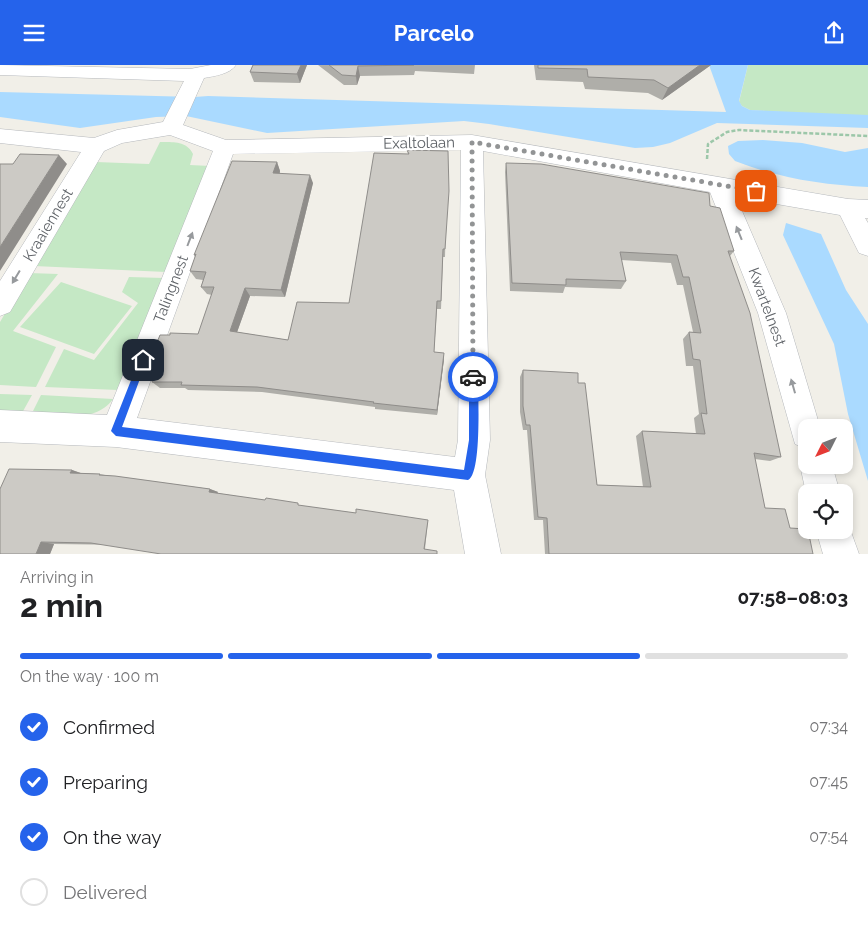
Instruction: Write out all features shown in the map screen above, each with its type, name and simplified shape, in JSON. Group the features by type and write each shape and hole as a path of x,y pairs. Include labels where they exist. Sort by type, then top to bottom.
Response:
{"street":[{"path":"174,124 193,84 213,71 227,65"},
{"path":"0,69 102,68 193,84"},
{"name":"Exaltolaan","path":"0,136 96,146 117,137 174,124 226,147 472,142 858,208"},
{"path":"472,142 474,440 468,475 483,554"},
{"name":"Kraaiennest","path":"0,304 96,146"},
{"name":"Talingnest","path":"116,431 226,147"},
{"name":"Kwartelnest","path":"713,184 772,313 802,419"},
{"path":"858,208 868,246"},
{"path":"0,426 116,431 468,475"},
{"path":"837,539 841,554"}],"path":[{"path":"713,184 708,144 727,132 739,130 868,136"}],"green space":[{"path":"748,65 868,65 868,118 750,110 739,102"},
{"path":"160,142 183,144 193,154 190,165 210,166 166,272 34,266 96,162 149,164"},
{"path":"29,273 58,274 13,331 56,347 36,387 0,385 0,322"},
{"path":"129,277 164,278 118,390 45,387 64,349 94,360 138,303 122,292"},
{"path":"61,282 132,306 94,354 20,327"},
{"path":"0,394 32,395 22,413 0,411"},
{"path":"41,395 113,399 97,412 87,415 65,416 32,413"}],"water":[{"path":"709,65 748,65 739,101 742,106 750,110 868,115 868,128 717,123 670,143 653,147 635,148 464,121 267,133 186,116 156,117 80,128 0,117 0,92 208,96 726,112"},
{"path":"763,140 802,143 845,152 868,148 868,187 817,182 767,172 735,161 729,154 728,146 738,141"},
{"path":"786,223 821,234 846,290 868,324 868,481 853,431 853,419 849,419 848,414 834,344 783,235"}],"building":[{"path":"253,65 301,65 297,74 250,72"},
{"path":"329,65 414,65 358,66 356,76 342,75"},
{"path":"538,65 700,65 668,88 654,80 588,77 587,69 538,68"},
{"path":"407,150 448,151 449,191 445,249 443,249 441,301 437,301 434,352 444,353 437,410 257,387 181,385 182,382 152,382 160,360 150,360 160,335 170,335 170,333 198,334 214,287 201,287 206,272 190,271 196,254 194,255 232,161 277,162 273,173 310,175 281,290 245,288 230,331 288,340 297,302 349,303 374,153 409,154"},
{"path":"20,154 59,155 0,247 0,164 13,164"},
{"path":"506,163 541,164 709,193 710,206 720,208 734,251 728,251 750,313 781,457 754,453 765,508 785,509 790,528 798,528 798,539 810,539 813,554 549,554 547,518 538,517 530,425 526,425 523,406 523,370 578,373 578,383 585,383 597,485 651,487 642,431 705,434 701,413 707,414 700,360 693,359 689,332 701,333 689,277 683,277 677,255 620,252 626,281 566,279 566,285 512,283"},
{"path":"9,469 72,470 70,473 100,474 210,489 209,492 265,500 266,498 298,503 298,505 356,513 356,509 428,520 424,549 437,551 437,554 161,554 91,543 41,542 36,554 0,554 0,489"}],"way so far":[{"path":"473,377 472,142 756,191"}],"route":[{"path":"143,360 116,431 468,475 474,440 473,377"}]}
